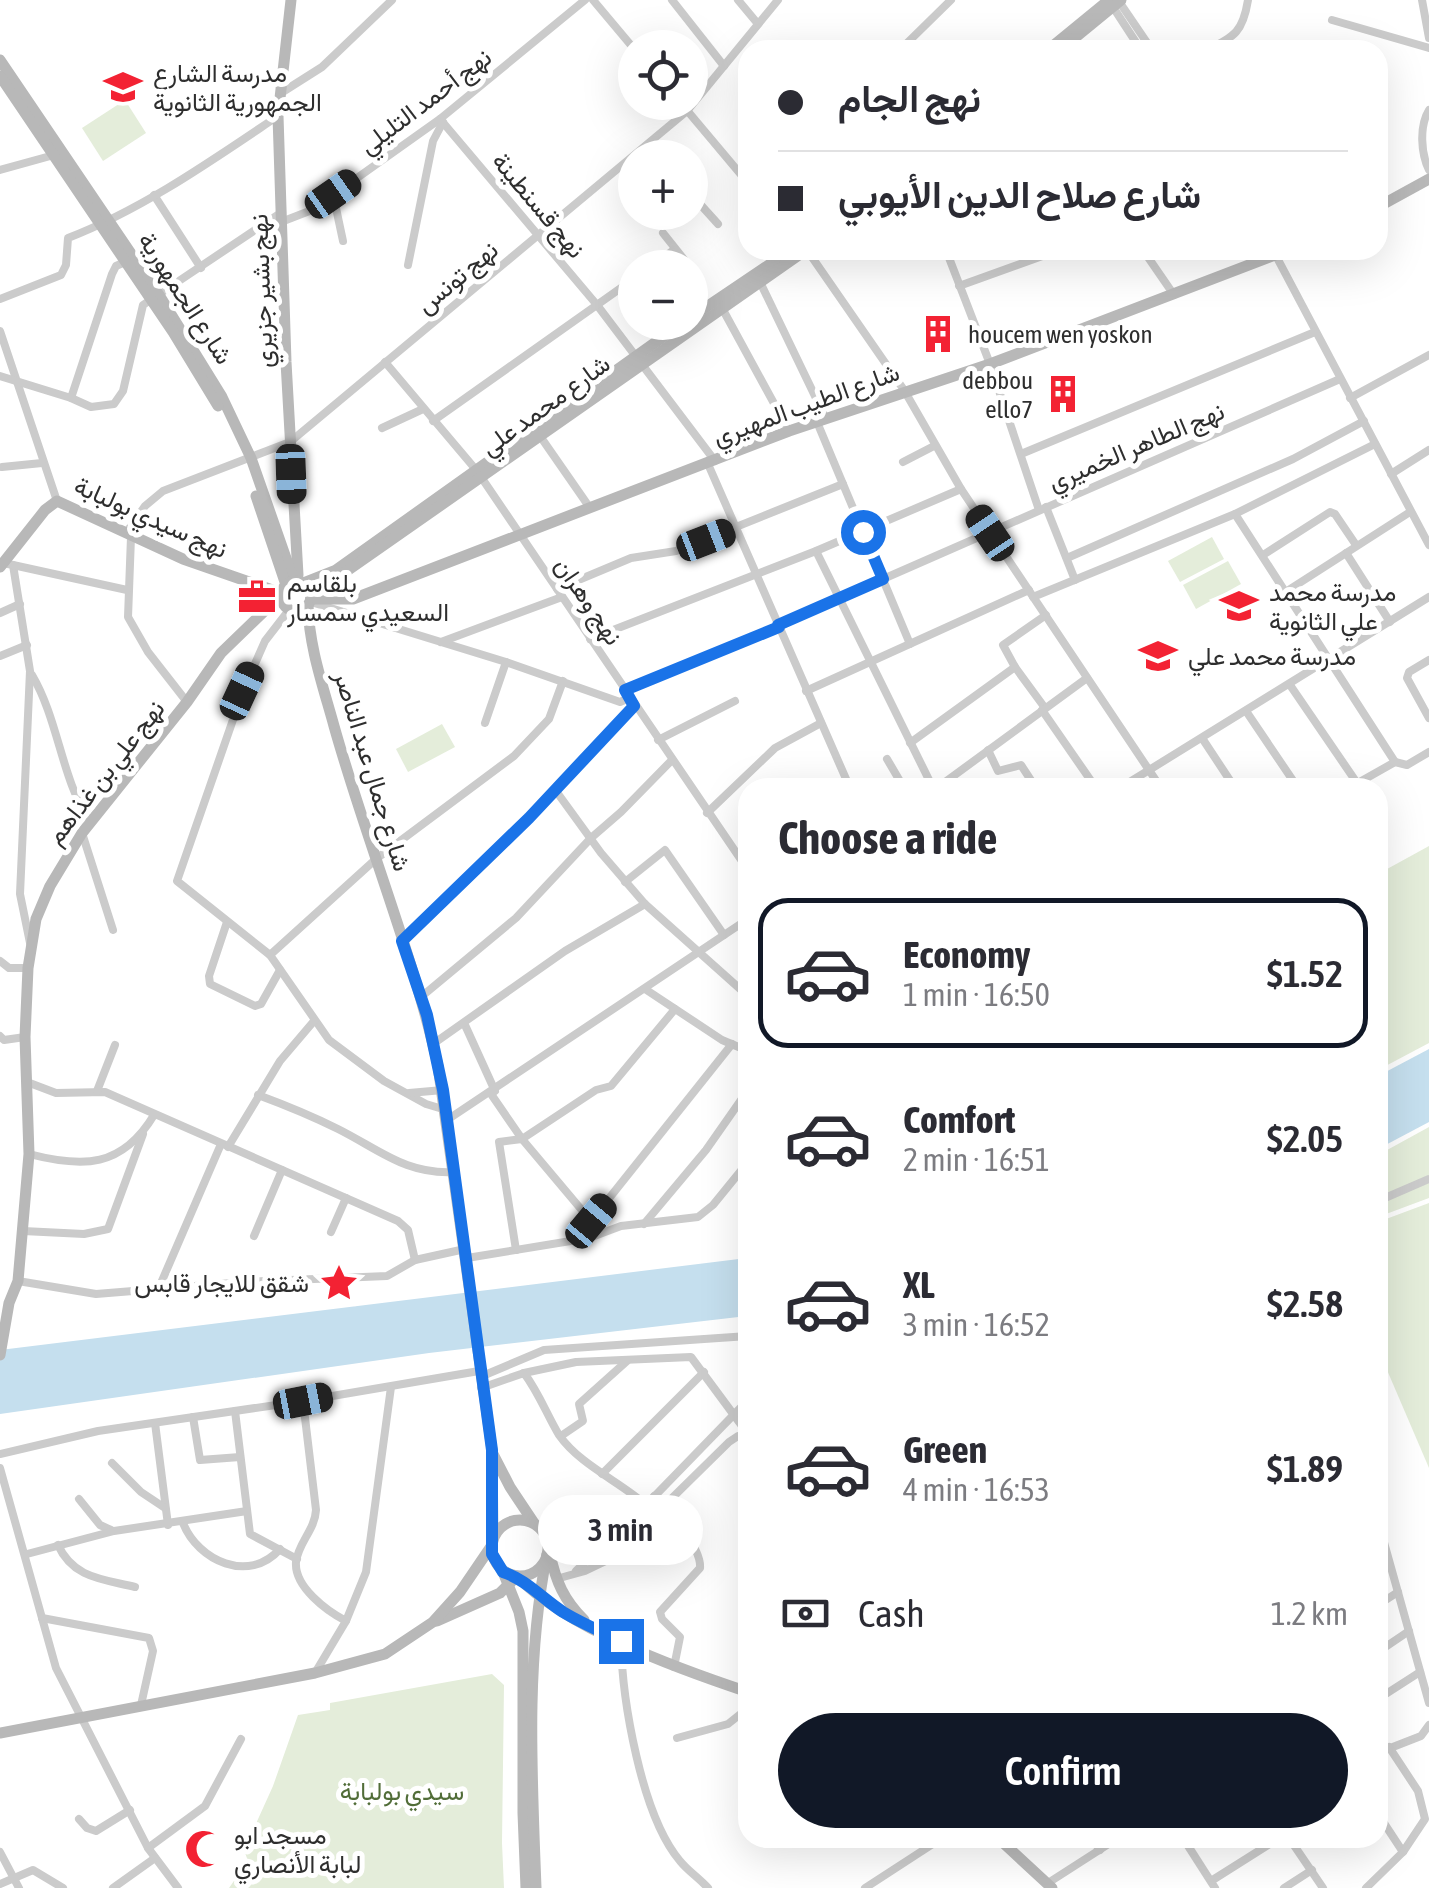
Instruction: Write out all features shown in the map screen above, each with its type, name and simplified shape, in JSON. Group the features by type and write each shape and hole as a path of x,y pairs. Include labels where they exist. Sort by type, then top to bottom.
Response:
{"main road":[{"name":"نهج بشير جزيري","path":"291,0 278,116 291,586"},
{"path":"1061,40 1114,1"},
{"path":"1071,40 1114,1"},
{"name":"شارع الجمهورية","path":"0,60 216,386 248,460 291,586"},
{"name":"شارع الجمهورية","path":"0,76 105,223 125,262 155,298"},
{"path":"1388,202 1429,179"},
{"name":"شارع محمد علي","path":"310,600 778,260"},
{"name":"شارع محمد علي","path":"708,309 792,260"},
{"name":"شارع الطيب المهيري","path":"310,600 353,599 789,431 990,364 1265,260"},
{"name":"شارع محمد علي","path":"291,586 336,570 540,436 662,340"},
{"path":"6,565 45,510 57,501"},
{"name":"نهج سيدي بولبابة","path":"57,501 220,574 291,586"},
{"path":"291,586 310,600"},
{"name":"شارع جمال عبد الناصر","path":"291,586 289,610 309,634"},
{"name":"نهج علي بن غذاهم","path":"0,1355 18,1281 23,1232 29,1154 25,1037 28,968 41,905 86,827 188,702 220,652 291,586"},
{"name":"شارع جمال عبد الناصر","path":"310,600 309,634 421,996 443,1090 492,1450"},
{"name":"نهج علي بن غذاهم","path":"251,623 289,610 301,611 310,600"},
{"path":"492,1450 510,1487 544,1532 564,1598 591,1626"},
{"path":"492,1450 492,1541 495,1562 503,1572 591,1626 674,1668 738,1689"},
{"path":"433,1622 460,1592 492,1541 510,1521 534,1523"},
{"path":"0,1733 315,1674 385,1654 433,1622 533,1573 548,1550"},
{"path":"536,1888 532,1679 539,1596 548,1550"},
{"path":"513,1581 524,1644 526,1888"},
{"path":"1009,1848 1050,1886"}],"street":[{"path":"375,0 377,11"},
{"path":"281,93 322,67 392,0"},
{"name":"نهج أحمد التليلي","path":"155,298 281,217 312,210 441,121 585,0"},
{"path":"593,0 618,30"},
{"path":"672,0 724,66"},
{"path":"738,0 758,24"},
{"name":"نهج تونس","path":"745,40 778,0"},
{"path":"910,40 951,0"},
{"path":"1227,40 1243,25 1248,0"},
{"path":"1422,0 1429,38"},
{"path":"1114,1 1135,40"},
{"path":"1114,1 1144,40"},
{"path":"1332,20 1429,48"},
{"name":"نهج تونس","path":"708,85 738,49"},
{"path":"1429,110 1423,124 1424,160 1429,170"},
{"path":"0,299 61,275 66,264 66,239 105,223 154,195 278,116"},
{"name":"نهج تونس","path":"653,140 676,120"},
{"path":"695,120 738,171"},
{"path":"408,265 433,141 441,121"},
{"name":"نهج قسنطينة","path":"441,121 640,358 711,462 846,778"},
{"path":"0,170 54,155"},
{"name":"نهج تونس","path":"128,535 145,506 164,491 290,442 618,169"},
{"path":"333,194 343,240"},
{"path":"154,195 201,268"},
{"path":"708,213 718,224"},
{"path":"663,234 675,249"},
{"path":"813,260 904,390 961,489 1154,778"},
{"path":"950,260 1021,454 1074,580"},
{"path":"960,286 1032,260"},
{"path":"1150,260 1174,296"},
{"path":"1283,260 1315,332 1429,545"},
{"path":"71,398 112,274 116,266 125,262"},
{"path":"760,282 821,420 843,484 910,644"},
{"path":"433,421 618,290"},
{"path":"0,376 99,408 120,399 141,308 155,298"},
{"path":"719,304 789,431"},
{"name":"نهج سيدي بولبابة","path":"0,331 57,501"},
{"path":"1021,454 1315,332"},
{"path":"1350,398 1429,355"},
{"name":"نهج وهران","path":"385,362 480,475 738,856"},
{"name":"نهج الطاهر الخميري","path":"629,698 838,598 1340,379"},
{"path":"382,428 423,409"},
{"path":"1066,558 1294,459 1364,421"},
{"path":"540,436 590,508"},
{"path":"806,690 1031,593 1074,580 1236,514 1376,444"},
{"path":"903,462 934,446"},
{"path":"1392,474 1429,450"},
{"path":"2,467 42,463"},
{"path":"441,642 560,593 631,558 676,551 843,484"},
{"path":"590,639 863,532 961,489"},
{"path":"1263,554 1330,512 1356,545"},
{"path":"1287,591 1410,512"},
{"path":"1236,514 1395,762"},
{"path":"128,535 131,625 188,702"},
{"path":"816,551 929,778"},
{"path":"1346,552 1390,622"},
{"path":"6,565 127,590"},
{"path":"6,565 20,604 30,671 20,894 30,948"},
{"path":"1136,778 1429,597"},
{"path":"310,600 563,680 620,702 629,698"},
{"path":"0,612 20,604"},
{"path":"289,610 266,641 242,691 177,878 181,887 270,955 329,1040 355,1062 447,1115 493,1092 738,926"},
{"path":"1046,615 1004,643 1014,667 1089,778"},
{"path":"0,656 27,646"},
{"path":"1429,660 1409,672 1407,678 1429,718"},
{"path":"485,723 506,662"},
{"path":"910,743 1014,667"},
{"path":"30,671 52,714 113,930"},
{"path":"949,778 1087,678"},
{"path":"270,955 376,859 514,756 550,719 563,680"},
{"path":"1290,686 1348,778"},
{"path":"402,941 556,790 629,698"},
{"path":"658,740 735,701"},
{"path":"1246,711 1291,778"},
{"path":"743,778 774,748 821,723"},
{"path":"1202,738 1229,778"},
{"path":"988,750 1000,772 1020,766 1029,778"},
{"path":"1367,778 1395,762 1408,764 1429,752"},
{"path":"887,759 898,778"},
{"path":"421,996 516,918 672,760"},
{"path":"707,812 738,782"},
{"path":"556,790 645,904 738,988"},
{"path":"625,882 664,850 724,935"},
{"path":"433,1044 565,951 645,904"},
{"path":"227,922 209,976 210,984 258,1006 280,970"},
{"path":"0,960 9,968 28,968"},
{"path":"645,989 738,1047"},
{"path":"516,1250 499,1142 522,1139 596,1090 611,1086 675,1009"},
{"path":"158,1290 224,1146 295,1040 314,1021"},
{"path":"464,1025 493,1092 522,1139 601,1233"},
{"path":"0,1052 2,1038 25,1037"},
{"path":"97,1091 116,1044"},
{"path":"591,1221 732,1044"},
{"path":"27,1082 56,1094 97,1091 346,1198 404,1225 415,1260"},
{"path":"404,1093 443,1090"},
{"path":"258,1094 340,1130 406,1167 425,1172 455,1172"},
{"path":"644,1224 706,1150 738,1104"},
{"path":"23,1232 84,1234 108,1229 143,1134 154,1116"},
{"path":"29,1154 67,1164 91,1162 117,1154 143,1134"},
{"path":"254,1236 282,1170"},
{"path":"18,1281 96,1294 387,1276 415,1260 467,1258 589,1238 613,1227 704,1214 738,1174"},
{"path":"1388,1197 1429,1179"},
{"path":"332,1232 346,1198"},
{"path":"480,1374 544,1350 738,1337"},
{"path":"0,1454 78,1434 480,1374 524,1372 564,1363 692,1357 738,1419"},
{"path":"561,1436 582,1421 580,1402 628,1360"},
{"path":"524,1372 561,1436 602,1474 646,1506"},
{"path":"602,1474 704,1372"},
{"path":"315,1674 346,1621 366,1572 391,1387"},
{"path":"303,1401 316,1510 314,1525 296,1559 300,1576 316,1601 346,1621"},
{"path":"235,1411 252,1536 296,1559"},
{"path":"556,1579 576,1571 738,1413"},
{"path":"193,1417 200,1460 240,1457"},
{"path":"155,1423 168,1525"},
{"path":"576,1571 610,1559 738,1436"},
{"path":"112,1463 141,1492 165,1508"},
{"path":"0,1468 56,1668 148,1848 178,1888"},
{"path":"654,1496 665,1506 701,1563 660,1612 680,1638 674,1668"},
{"path":"79,1499 100,1525 114,1531"},
{"path":"27,1554 114,1531 247,1511"},
{"path":"183,1523 190,1540 234,1567 264,1563 280,1549"},
{"path":"58,1545 65,1561 74,1568 134,1587"},
{"path":"1388,1568 1429,1703"},
{"path":"1388,1598 1398,1592"},
{"path":"42,1618 149,1638 153,1651 141,1706"},
{"path":"1388,1645 1409,1631"},
{"path":"621,1641 628,1716 656,1815 678,1860 708,1888"},
{"path":"1388,1693 1420,1672"},
{"path":"677,1738 728,1724 738,1716"},
{"path":"1366,1888 1403,1852 1427,1821 1418,1791 1389,1748 1421,1736 1429,1726"},
{"path":"148,1848 204,1806 241,1739"},
{"path":"79,1820 96,1831 130,1810"},
{"path":"1388,1829 1403,1852"},
{"path":"864,1888 926,1848"},
{"path":"1050,1886 1103,1848"},
{"path":"1189,1848 1213,1885 1265,1848"},
{"path":"1296,1848 1323,1888"},
{"path":"0,1852 19,1888"},
{"path":"113,1888 155,1858"},
{"path":"0,1884 33,1870 62,1888"},
{"path":"1284,1888 1312,1870"}],"green space":[{"path":"125,100 146,133 103,161 82,128"},
{"path":"1212,537 1224,559 1180,582 1168,561"},
{"path":"1228,561 1241,584 1196,609 1183,585"},
{"path":"442,724 455,747 408,772 396,749"},
{"path":"1429,846 1429,1043 1388,1065 1388,869"},
{"path":"1429,1127 1429,1198 1388,1213 1388,1150"},
{"path":"1429,1203 1429,1468 1388,1372 1388,1218"},
{"name":"سيدي بولبابة","path":"492,1674 504,1685 504,1888 229,1888 238,1875 235,1871 248,1861 244,1850 273,1786 298,1715 330,1710 330,1703"}],"water":[{"path":"1429,1049 1429,1122 1388,1144 1388,1071"},
{"path":"738,1259 738,1317 429,1353 0,1414 0,1350"}],"place":[{"name":"مدرسة الشارع الجمهورية الثانوية","path":"123,87"},
{"name":"houcem wen yoskon","path":"938,334"},
{"name":"debbou ello7","path":"1063,394"},
{"name":"بلقاسم السعيدي سمسار","path":"257,597"},
{"name":"مدرسة محمد علي الثانوية","path":"1239,606"},
{"name":"مدرسة محمد علي","path":"1158,656"},
{"name":"شقق للايجار قابس","path":"339,1283"},
{"name":"مسجد ابو لبابة الأنصاري","path":"204,1849"}],"route":[{"path":"621,1641 569,1616 517,1576 503,1572 492,1554 492,1450 446,1110 427,1015 402,941 485,863 634,706 625,690 883,579 863,532"}]}
